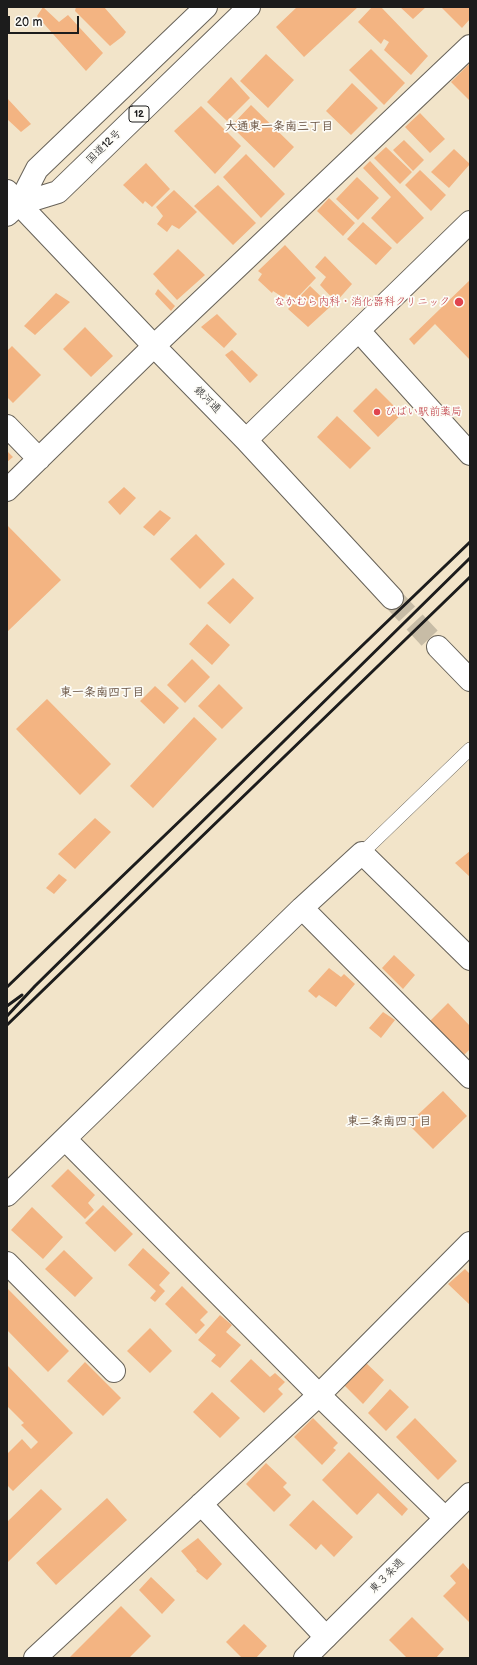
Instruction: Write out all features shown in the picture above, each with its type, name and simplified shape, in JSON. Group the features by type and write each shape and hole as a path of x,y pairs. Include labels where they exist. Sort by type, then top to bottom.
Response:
{"main road":[{"path":"11,203 37,169 206,7"},
{"name":"国道12号","path":"11,203 58,192 249,7"},
{"path":"7,490 154,346 470,46"},
{"name":"銀河通","path":"11,203 246,440 392,598"},
{"path":"246,440 469,225"},
{"path":"358,331 470,454"},
{"path":"7,426 39,459"},
{"path":"438,647 470,680"},
{"path":"7,1195 302,908 362,853 470,959"},
{"path":"302,908 470,1077"},
{"path":"65,1139 319,1395 445,1518"},
{"path":"35,1658 319,1395 470,1244"},
{"path":"7,1264 114,1371"},
{"name":"東３条通","path":"305,1658 470,1494"},
{"path":"201,1504 326,1637"}],"lane":[{"path":"362,853 470,749"}],"building":[{"path":"43,7 59,22 68,15 103,53 86,71 37,16"},
{"path":"76,7 104,7 126,32 110,46 75,11"},
{"path":"297,7 358,7 304,57 276,27"},
{"path":"372,7 381,7 428,56 411,75 384,50 389,42 384,39 381,44 358,22"},
{"path":"400,7 426,7 413,19"},
{"path":"441,7 470,7 470,19 462,28"},
{"path":"371,49 405,83 384,105 349,70"},
{"path":"266,54 294,80 268,108 240,81"},
{"path":"470,63 470,101 451,82"},
{"path":"231,77 250,98 227,121 207,102"},
{"path":"352,83 378,108 351,135 326,111"},
{"path":"7,98 31,124 21,132 7,119"},
{"path":"251,105 294,147 274,168 231,126"},
{"path":"201,106 241,146 215,174 174,131"},
{"path":"420,113 445,139 430,153 405,127"},
{"path":"404,140 424,160 413,171 393,150"},
{"path":"386,147 412,172 400,184 374,158"},
{"path":"454,149 470,164 449,188 431,172"},
{"path":"246,154 285,194 261,218 223,177"},
{"path":"370,161 424,218 397,244 371,218 391,197 363,168"},
{"path":"146,163 170,189 152,207 145,201 143,204 123,185"},
{"path":"420,170 446,195 431,211 405,185"},
{"path":"357,177 379,198 358,220 336,199"},
{"path":"218,185 256,223 233,245 194,206"},
{"path":"174,190 197,212 179,229 172,225 167,232 157,224 163,216 156,207"},
{"path":"329,198 355,223 343,236 317,211"},
{"path":"363,222 392,248 376,265 347,239"},
{"path":"285,245 316,278 295,300 286,294 284,298 273,291 272,293 258,280 262,274 258,271"},
{"path":"178,249 205,275 177,300 153,274"},
{"path":"325,256 352,284 336,302 320,285 326,277 315,267"},
{"name":"なかむら内科・消化器科クリニック","path":"470,280 470,360 435,324 414,345 409,339"},
{"path":"310,286 331,306 308,327 288,309"},
{"path":"158,289 175,306 171,311 155,294"},
{"path":"56,293 70,302 35,335 24,326"},
{"path":"217,314 237,334 224,348 201,327"},
{"path":"85,327 113,356 91,377 63,349"},
{"path":"12,346 41,375 13,403 7,397 7,351"},
{"path":"232,350 258,375 250,383 225,355"},
{"name":"びばい駅前薬局","path":"376,388 402,414 378,437 353,411"},
{"path":"337,416 371,448 350,469 317,437"},
{"path":"7,451 13,457 7,462"},
{"path":"124,487 136,498 120,515 108,502"},
{"path":"160,510 171,518 154,536 143,527"},
{"path":"7,525 61,580 7,632"},
{"path":"196,534 225,564 200,589 170,559"},
{"path":"233,578 254,598 230,624 207,603"},
{"path":"207,624 230,645 212,665 189,644"},
{"path":"192,659 210,677 185,703 167,685"},
{"path":"219,684 243,708 222,729 198,706"},
{"path":"155,686 179,708 164,724 140,701"},
{"path":"47,699 111,764 80,795 16,729"},
{"path":"194,717 217,739 153,808 130,786"},
{"path":"95,818 111,832 75,869 58,854"},
{"path":"470,851 470,877 455,863"},
{"path":"59,874 67,880 54,894 46,888"},
{"path":"394,955 415,975 403,989 382,968"},
{"path":"329,968 341,977 344,974 355,984 336,1007 319,995 316,998 308,991"},
{"path":"448,1003 470,1026 470,1049 463,1056 430,1021"},
{"path":"383,1012 395,1020 381,1038 369,1028"},
{"path":"443,1091 467,1116 433,1149 408,1124"},
{"path":"68,1169 95,1195 88,1203 94,1210 85,1219 51,1186"},
{"path":"103,1205 133,1234 115,1252 85,1223"},
{"path":"32,1207 63,1237 43,1259 11,1230"},
{"path":"143,1248 170,1273 159,1285 165,1291 155,1302 150,1298 156,1291 128,1265"},
{"path":"64,1250 93,1278 75,1297 45,1269"},
{"path":"465,1269 470,1274 470,1305 448,1284"},
{"path":"182,1286 208,1312 200,1320 205,1325 196,1334 165,1304"},
{"path":"7,1288 69,1351 48,1372 7,1330"},
{"path":"220,1315 232,1325 226,1332 241,1345 220,1368 211,1361 216,1355 198,1340"},
{"path":"150,1328 172,1351 150,1373 127,1351"},
{"path":"251,1359 270,1377 275,1373 285,1382 278,1389 283,1394 264,1413 230,1381"},
{"path":"85,1362 121,1398 103,1416 67,1381"},
{"path":"365,1362 384,1380 363,1404 344,1385"},
{"path":"7,1365 73,1433 13,1491 7,1485 7,1454 22,1439 31,1449 38,1442 21,1425 24,1423 7,1406"},
{"path":"390,1389 409,1407 386,1431 368,1413"},
{"path":"212,1392 240,1418 220,1438 193,1412"},
{"path":"313,1418 338,1443 333,1448 336,1450 322,1465 294,1437"},
{"path":"415,1418 457,1461 438,1480 396,1437"},
{"path":"349,1452 408,1509 402,1516 378,1493 357,1515 322,1480"},
{"path":"266,1463 287,1483 283,1487 291,1495 274,1512 246,1484"},
{"path":"41,1489 62,1509 7,1563 7,1522"},
{"path":"107,1498 127,1520 56,1585 36,1563"},
{"path":"313,1500 353,1537 334,1557 321,1544 316,1550 289,1525"},
{"path":"198,1538 222,1564 207,1580 196,1571 197,1570 181,1551"},
{"path":"463,1563 470,1571 470,1623 443,1596 456,1583 450,1576"},
{"path":"151,1577 175,1600 162,1614 139,1590"},
{"path":"121,1606 151,1636 129,1658 69,1658"},
{"path":"412,1617 444,1649 436,1658 407,1658 389,1640"},
{"path":"244,1624 267,1646 256,1658 242,1658 226,1642"}],"tunnel":[{"path":"392,598 438,647"}],"railway":[{"path":"7,987 470,542"},
{"path":"7,1016 35,986 470,558"},
{"path":"7,1025 470,577"},
{"path":"7,1006 22,995"}],"place":[{"name":"なかむら内科・消化器科クリニック","path":"459,302"},
{"name":"びばい駅前薬局","path":"377,412"}],"district":[{"name":"大通東一条南三丁目","path":"279,127"},
{"name":"東一条南四丁目","path":"102,693"},
{"name":"東二条南四丁目","path":"389,1122"}]}
